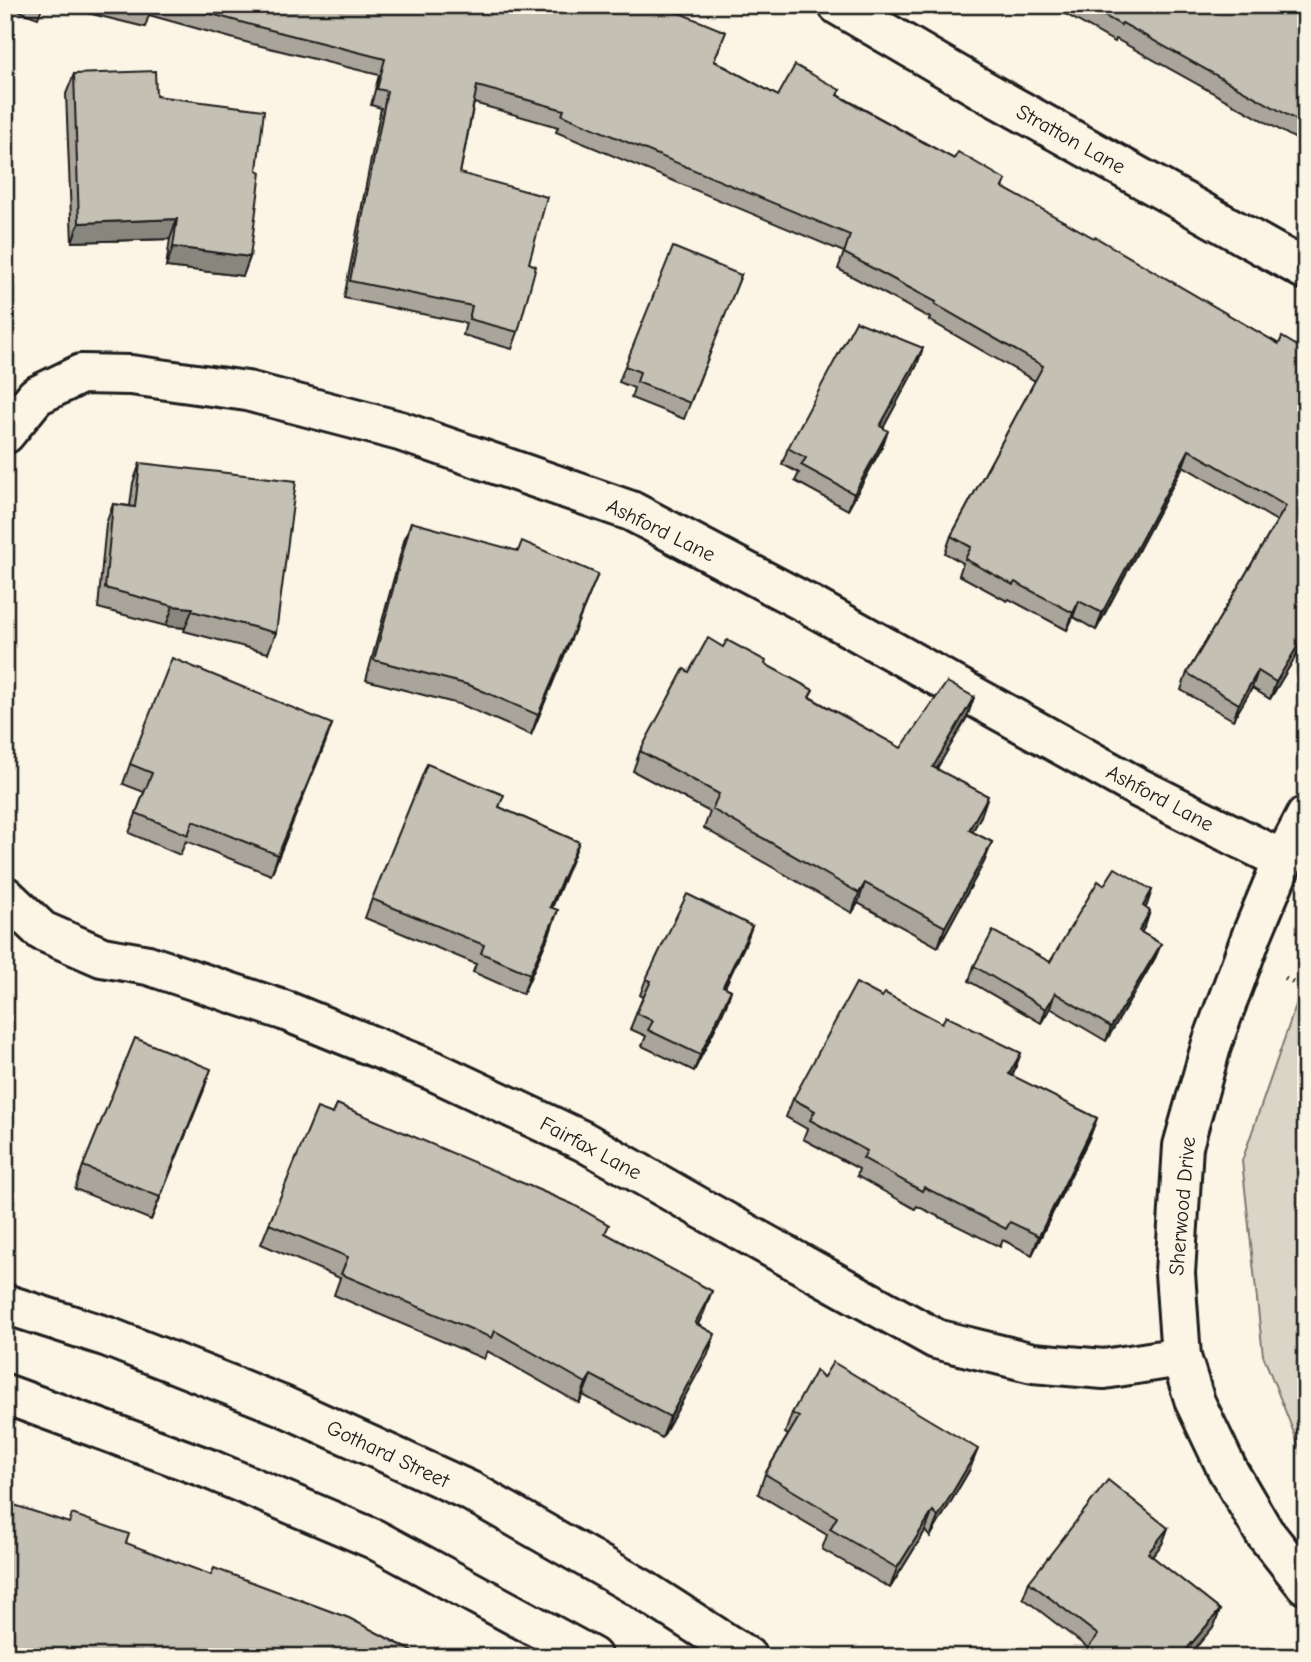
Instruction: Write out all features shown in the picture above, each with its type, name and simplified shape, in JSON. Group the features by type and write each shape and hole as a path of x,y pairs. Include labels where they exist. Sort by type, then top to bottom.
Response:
{"street":[{"name":"Stratton Lane","path":"838,5 983,90 1306,270"},
{"name":"Ashford Lane","path":"5,434 36,396 81,374 131,375 247,391 400,431 631,511 806,603 1139,788 1283,860"},
{"name":"Sherwood Drive","path":"1306,816 1283,860 1253,932 1212,1043 1183,1146 1175,1273 1181,1357 1195,1402 1227,1469 1264,1532 1306,1585"},
{"name":"Fairfax Lane","path":"5,896 42,931 102,957 148,965 286,1011 434,1071 583,1140 936,1339 1033,1363 1104,1369 1181,1357"},
{"name":"Gothard Street","path":"5,1304 108,1337 270,1401 472,1492 640,1588 747,1657"},
{"path":"5,1394 209,1469 374,1539 592,1657"}],"shaded area":[{"path":"1306,976 1306,1463 1263,1355 1242,1161"}],"building":[{"path":"129,5 150,5 151,11"},
{"path":"179,5 660,5 726,32 714,61 778,96 795,65 840,90 837,95 954,159 958,152 1006,180 1002,187 1095,237 1279,344 1282,337 1306,351 1306,632 1276,682 1258,671 1239,704 1187,673 1286,506 1189,450 1102,613 1079,601 1073,613 965,559 971,547 951,536 1043,366 935,304 936,302 844,253 850,235 562,115 564,110 477,86 460,173 547,197 529,263 536,266 518,332 469,319 472,306 350,281 387,91 377,89 385,59"},
{"path":"1085,5 1306,5 1306,124 1122,23 1121,25"},
{"path":"155,71 156,96 264,110 257,170 261,172 250,257 173,247 177,219 79,223 74,74"},
{"path":"673,247 741,275 690,403 637,382 640,372 625,366"},
{"path":"856,321 923,348 880,426 888,431 854,494 801,465 806,458 788,448"},
{"path":"140,463 296,481 276,633 192,611 193,608 173,606 105,588 113,504 135,507"},
{"path":"411,522 518,551 522,541 598,574 538,715 469,685 374,660"},
{"path":"708,638 723,647 727,640 766,661 765,664 813,690 809,697 901,748 947,682 974,697 933,767 988,796 969,830 992,842 945,927 865,883 859,893 712,809 719,794 640,751 684,669 689,672"},
{"path":"172,658 332,724 278,855 193,821 188,835 136,813 152,773 130,764"},
{"path":"427,764 504,795 499,807 579,842 550,907 558,910 530,974 481,953 484,945 372,899"},
{"path":"1115,868 1152,890 1143,906 1150,911 1139,931 1161,944 1111,1027 1055,993 1046,1009 974,966 993,931 1050,962 1098,881 1104,885"},
{"path":"687,894 752,926 723,986 731,990 700,1055 648,1030 653,1021 636,1013 651,981 646,979"},
{"path":"856,983 882,997 885,993 942,1023 946,1016 1021,1053 1009,1074 1097,1118 1039,1236 1010,1222 1006,1229 924,1187 922,1191 863,1158 867,1151 810,1120 815,1111 793,1099"},
{"path":"135,1038 211,1069 160,1197 83,1166"},
{"path":"337,1104 572,1204 609,1225 605,1233 712,1291 695,1323 715,1334 670,1417 591,1375 586,1383 495,1331 492,1338 341,1274 348,1257 269,1224 317,1108 333,1114"},
{"path":"833,1362 978,1449 938,1517 933,1511 897,1568 830,1529 837,1517 765,1474 799,1417 792,1413 816,1370 823,1378"},
{"path":"1108,1480 1168,1528 1148,1553 1220,1610 1180,1657 1081,1657 1098,1635 1029,1582"},
{"path":"5,1502 69,1523 72,1514 129,1534 126,1543 211,1575 214,1568 349,1618 416,1653 414,1657 5,1657"}]}
